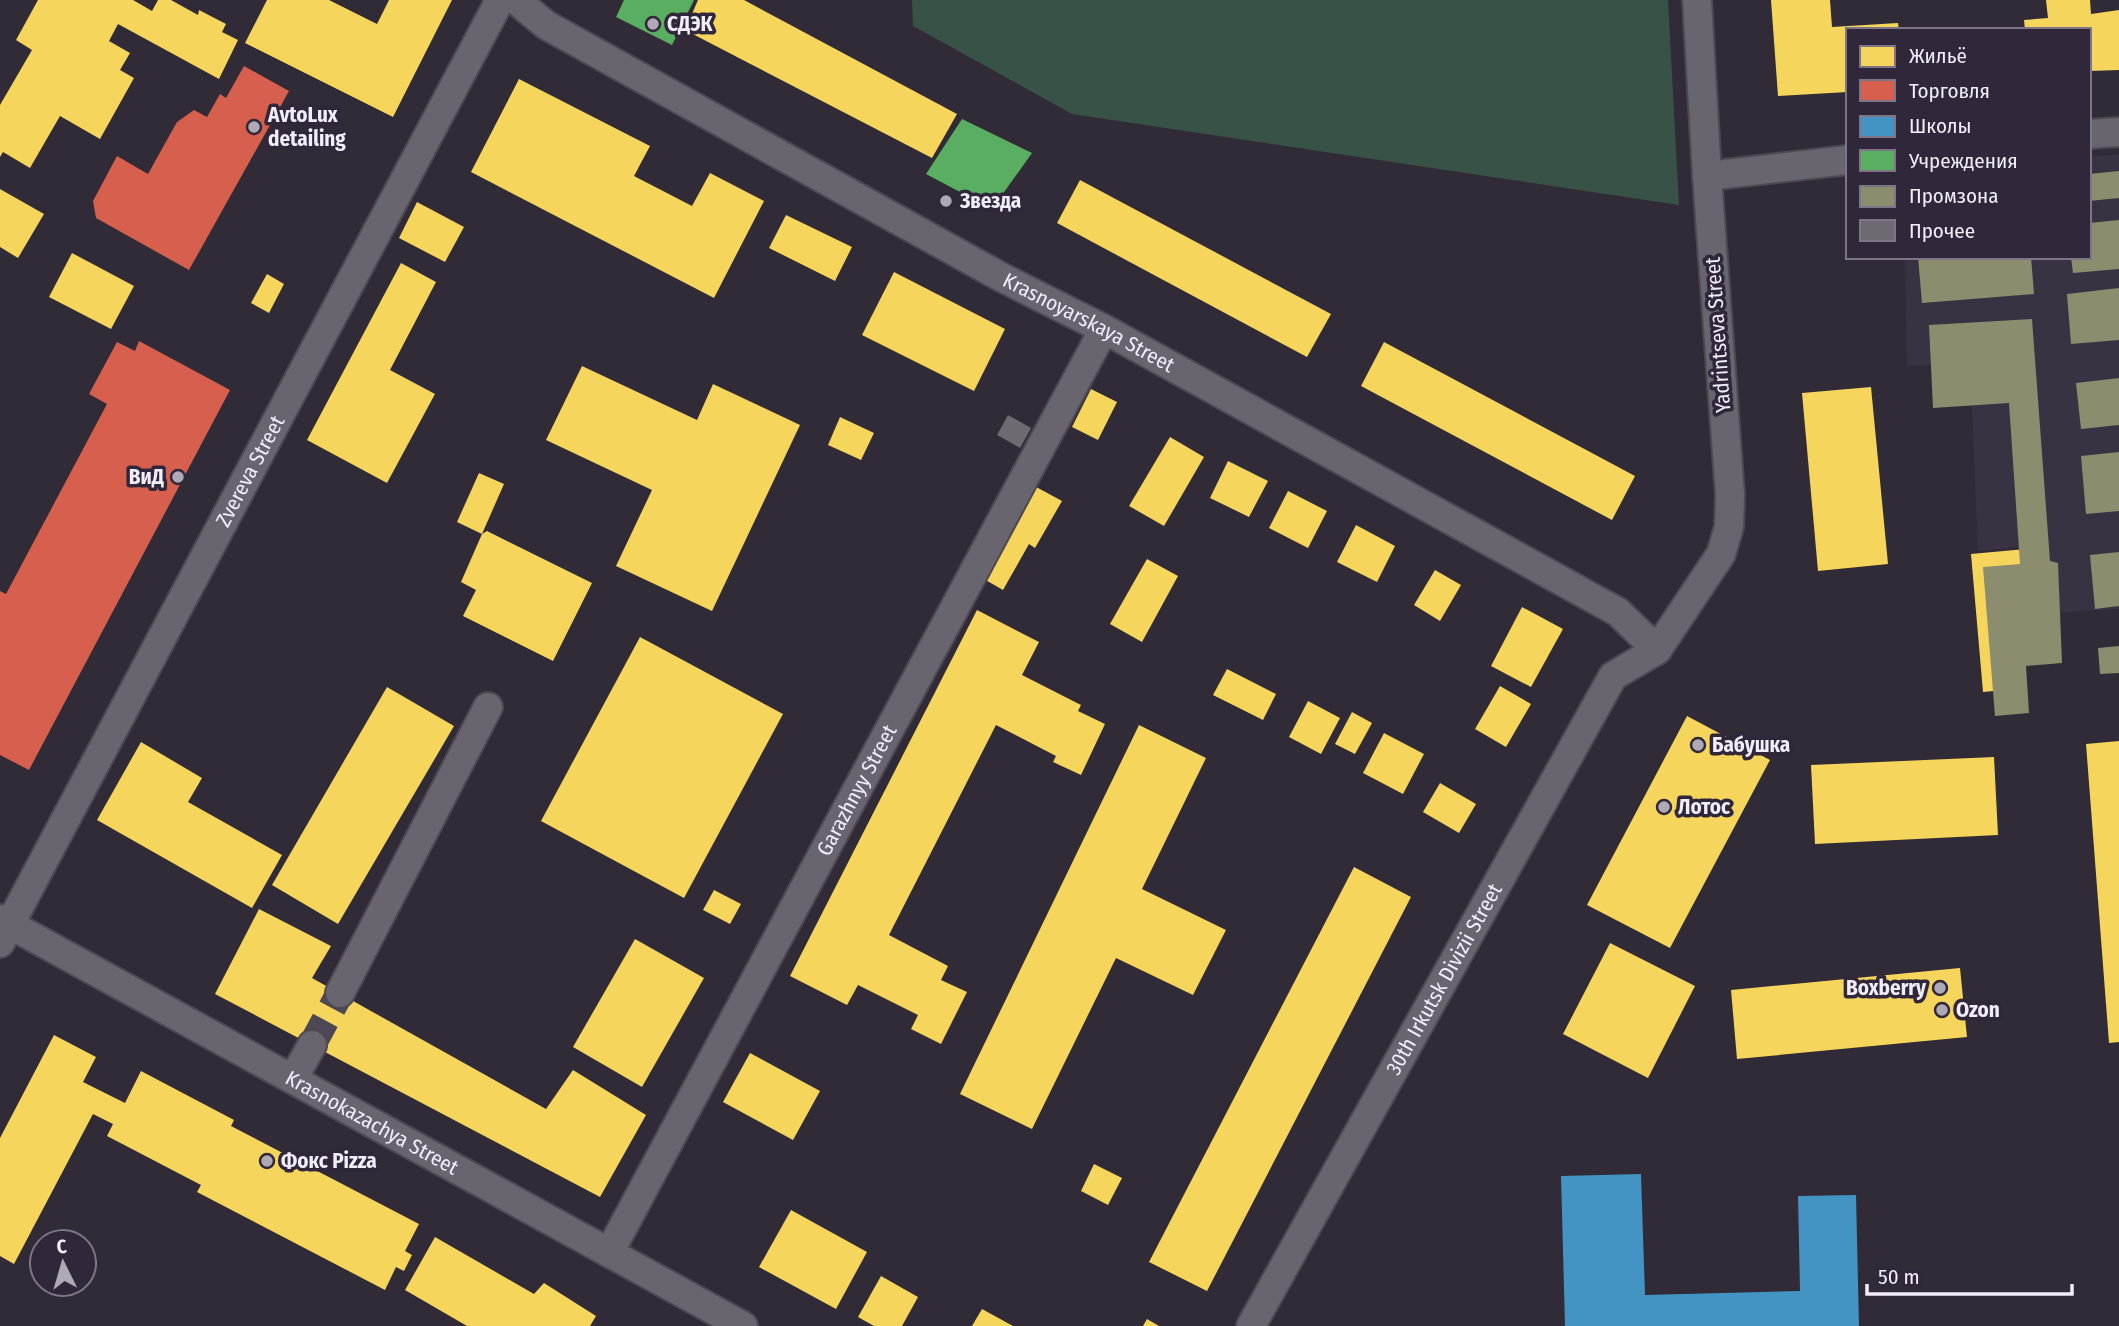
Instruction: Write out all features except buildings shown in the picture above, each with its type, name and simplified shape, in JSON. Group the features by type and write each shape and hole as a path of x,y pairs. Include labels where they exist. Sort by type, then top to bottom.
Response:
{"street":[{"name":"Zvereva Street","path":"3,929 500,0"},
{"name":"Krasnoyarskaya Street","path":"516,0 546,25 1618,612 1657,650"},
{"name":"Yadrintseva Street","path":"1657,650 1721,554 1730,527 1697,0"},
{"path":"2091,134 2119,132"},
{"path":"1707,176 1846,160"},
{"name":"Garazhnyy Street","path":"610,1253 1104,329"},
{"name":"30th Irkutsk Divizii Street","path":"1251,1326 1613,676 1657,650"},
{"path":"340,993 488,707"},
{"name":"Krasnokazachya Street","path":"3,929 293,1079 743,1326"},
{"path":"293,1079 312,1045"}],"shaded area":[{"path":"2119,154 2119,609 2049,613 2043,544 1978,551 1970,364 1907,366 1905,259 2091,259 2091,157"}],"green space":[{"path":"912,0 1668,0 1679,205 1072,114 913,26"}],"tunnel":[{"path":"312,1045 340,993"}],"place":[{"name":"СДЭК","path":"653,24"},
{"name":"AvtoLux detailing","path":"254,127"},
{"name":"Звезда","path":"946,201"},
{"name":"ВиД","path":"178,477"},
{"name":"Бабушка","path":"1698,745"},
{"name":"Лотос","path":"1664,807"},
{"name":"Boxberry","path":"1940,988"},
{"name":"Ozon","path":"1942,1010"},
{"name":"Фокс Pizza","path":"267,1161"}]}
